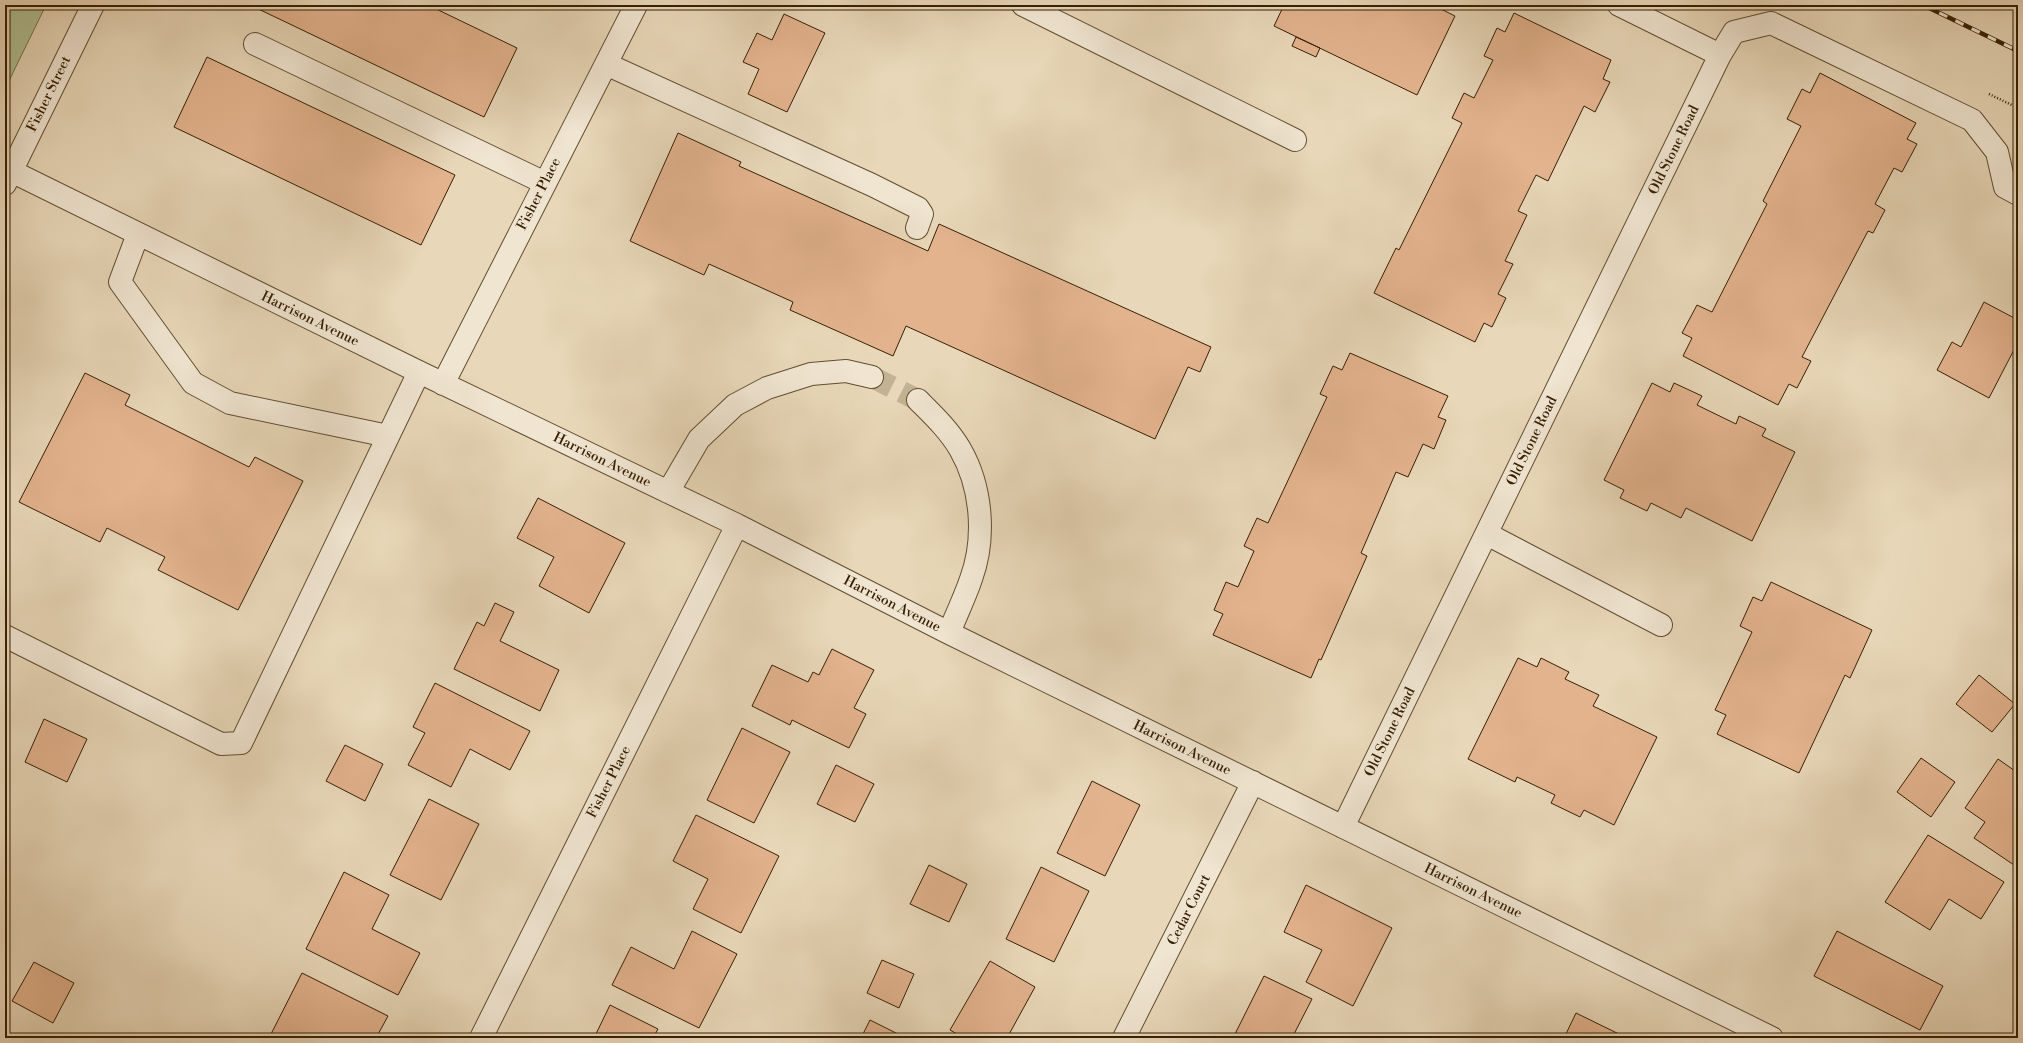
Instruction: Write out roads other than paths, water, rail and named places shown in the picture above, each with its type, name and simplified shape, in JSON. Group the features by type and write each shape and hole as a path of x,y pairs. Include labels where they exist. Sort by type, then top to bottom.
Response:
{"street":[{"name":"Fisher Street","path":"8,178 93,5"},
{"name":"Fisher Place","path":"443,384 636,5"},
{"path":"1023,5 1295,140"},
{"path":"1619,5 1720,55"},
{"name":"Old Stone Road","path":"1343,827 1720,55 1734,32 1771,23 1972,120 1998,152 2005,187 2018,194"},
{"path":"255,44 545,183"},
{"path":"606,64 872,185 918,208 922,214 917,228"},
{"name":"Harrison Avenue","path":"8,178 138,234 443,384 737,525 949,633 1772,1038"},
{"path":"138,234 120,282 193,383 230,403 388,436"},
{"path":"668,492 699,439 735,405 767,388 811,374 846,371 872,377"},
{"path":"5,636 221,744 242,743 419,372"},
{"path":"918,400 940,422 960,449 975,481 980,516 978,550 972,578 949,633"},
{"name":"Fisher Place","path":"480,1038 737,525"},
{"path":"1487,534 1661,625"},
{"name":"Cedar Court","path":"1124,1038 1253,782"}],"tunnel":[{"path":"872,377 918,400"}],"railway":[{"path":"1923,5 2018,51"}]}
